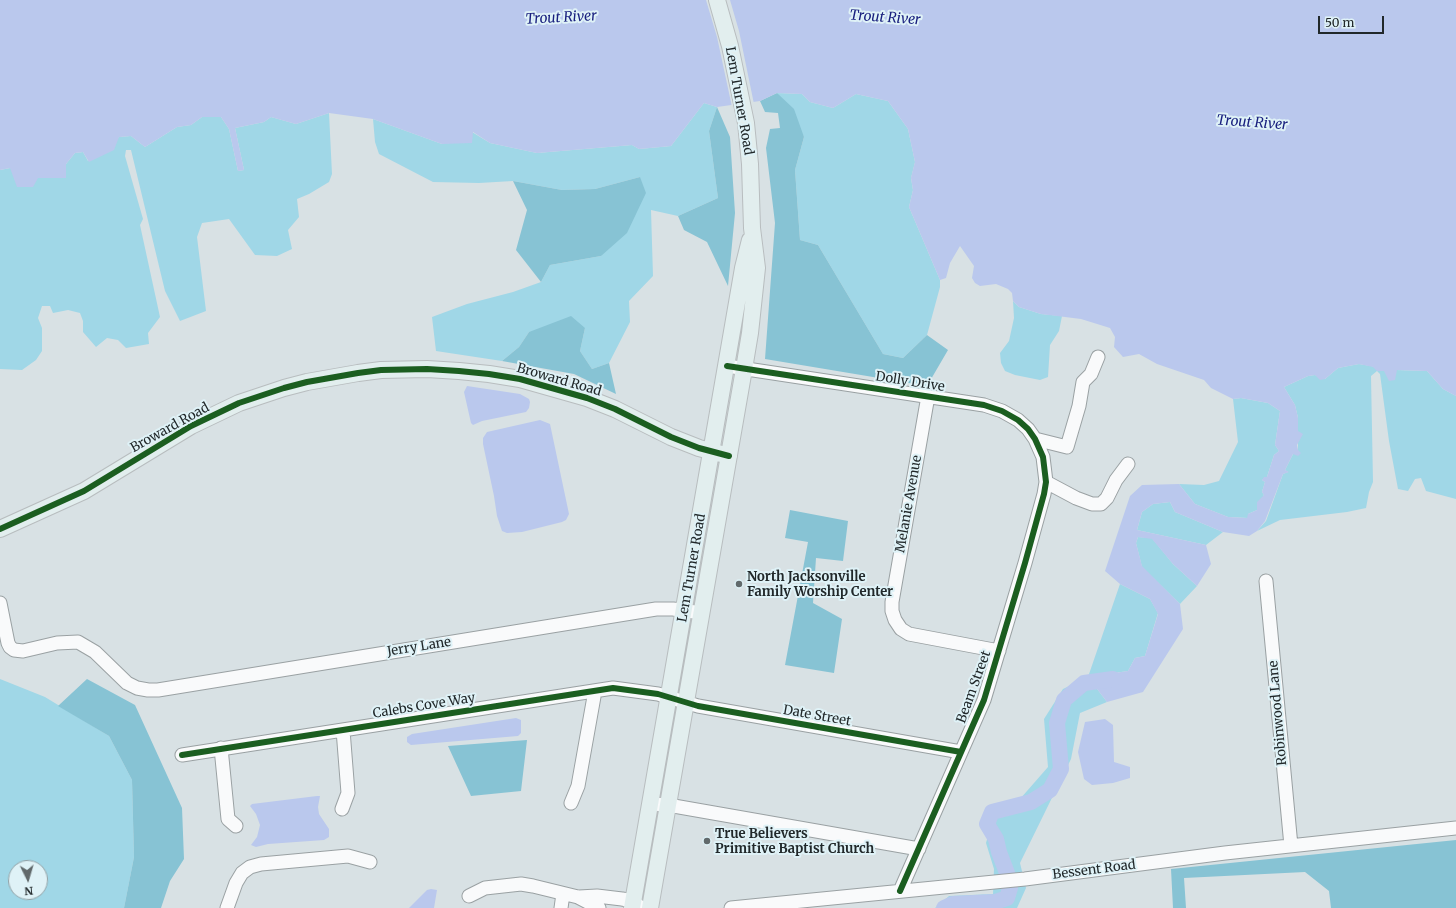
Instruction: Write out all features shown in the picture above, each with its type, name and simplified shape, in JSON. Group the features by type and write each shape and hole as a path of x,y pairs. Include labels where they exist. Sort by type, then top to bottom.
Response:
{"main road":[{"name":"Lem Turner Road","path":"650,908 750,334 756,268 752,228 750,164 746,123 730,46 717,0"},
{"name":"Lem Turner Road","path":"635,906 651,804 743,268 752,228"},
{"name":"Broward Road","path":"0,529 84,491 180,432 239,403 307,382 381,370 427,369 460,371 520,379 566,391 589,399 615,409 670,437 712,452 729,456"}],"street":[{"path":"1035,439 1067,447 1079,406 1083,382 1091,374 1098,357"},
{"name":"Dolly Drive","path":"727,366 984,405 1002,411 1018,420 1028,429 1035,439 1043,457 1046,482"},
{"name":"Melanie Avenue","path":"928,396 892,602 892,611 895,620 901,629 909,634 999,651"},
{"path":"1046,482 1076,498 1092,504 1101,504 1107,498 1116,480 1128,464"},
{"name":"Beam Street","path":"900,891 984,700 1025,563 1046,482"},
{"name":"Robinwood Lane","path":"1266,581 1291,846"},
{"name":"Jerry Lane","path":"0,603 8,643 14,650 23,651 57,643 78,642 95,652 127,683 137,688 158,690 656,609 684,610 702,613"},
{"name":"Calebs Cove Way","path":"182,754 595,690 623,688 669,698"},
{"path":"571,803 578,786 595,690"},
{"name":"Date Street","path":"669,698 705,707 961,752"},
{"path":"342,809 348,793 343,730"},
{"path":"221,748 228,819 236,826"},
{"path":"651,804 668,805 919,849"},
{"name":"Bessent Road","path":"731,908 1024,879 1225,853 1456,828"},
{"path":"227,908 236,883 242,872 250,867 261,864 348,856 370,862"},
{"path":"469,896 485,888 521,884 578,897 597,896 635,906"},
{"path":"561,908 563,894"},
{"path":"578,897 599,908"}],"shaded area":[{"path":"777,93 802,94 810,102 833,108 856,94 888,101 908,129 915,162 911,178 913,190 909,207 940,280 940,287 927,335 903,358 883,354 818,245 800,240 795,170 804,137"},
{"path":"777,93 794,109 804,137 795,170 800,240 818,245 883,354 903,358 927,335 948,350 927,386 765,359 775,223 766,148 770,129 780,128 778,113 765,112 760,101"},
{"path":"704,103 717,107 709,131 718,198 678,216 651,210 653,276 629,301 630,322 609,363 592,369 580,351 585,328 529,332 519,347 502,361 436,351 432,317 467,304 513,292 541,282 550,265 601,256 640,177 595,189 562,190 513,181 479,183 433,182 379,154 375,142 373,119 442,144 472,132 490,143 537,153 632,145 639,149 671,146"},
{"path":"717,107 730,137 735,213 728,286 707,242 684,230 678,216 718,198 709,131"},
{"path":"329,113 332,174 329,182 309,194 297,199 299,217 288,230 292,249 277,256 255,255 229,219 202,223 197,237 206,311 180,321 165,291 131,150 126,150 125,156 143,219 140,225 160,317 148,333 149,344 126,348 118,340 107,338 96,347 83,332 83,321 80,313 68,310 53,313 50,306 42,306 38,318 42,328 42,351 36,360 22,370 0,369 0,170 10,168 38,178 66,178 66,164 75,153 83,152 88,161 119,137 131,136 145,147 177,127 191,125 202,117 221,117 229,129 238,171 244,170 235,128 264,122 271,117 296,124"},
{"path":"640,177 646,193 627,233 601,256 550,265 541,282 516,250 527,210 513,181 562,190 595,189"},
{"path":"1013,301 1019,307 1041,314 1062,316 1059,331 1050,345 1048,377 1040,380 1015,375 1005,371 1001,363 1000,353 1009,341 1014,318"},
{"path":"571,316 585,328 580,351 592,369 609,363 616,394 574,374 502,361 519,347 529,332"},
{"path":"1359,364 1396,370 1427,371 1443,389 1456,396 1456,499 1426,491 1421,478 1415,479 1408,491 1398,489 1389,441 1380,374 1377,371 1371,376 1373,482 1369,492 1366,508 1347,512 1280,520 1257,531 1266,521 1283,474 1288,472 1285,470 1293,454 1298,450 1298,418 1295,405 1284,387 1308,376 1315,375 1325,379 1338,368"},
{"path":"1241,398 1268,403 1280,411 1275,445 1279,451 1274,455 1267,477 1262,480 1265,482 1262,492 1264,495 1257,510 1248,514 1248,518 1228,517 1195,504 1179,484 1204,485 1219,481 1238,442 1233,399"},
{"path":"1170,502 1175,512 1223,532 1206,545 1137,530 1142,512 1153,504"},
{"path":"790,510 848,521 843,561 816,558 813,603 842,619 834,673 785,665 808,542 785,538"},
{"path":"1138,537 1152,538 1173,564 1197,586 1180,604 1142,567 1136,543"},
{"path":"1120,584 1150,599 1158,613 1145,656 1135,658 1128,671 1088,677"},
{"path":"1088,677 1107,702 1080,713 1071,759 1020,863 1026,888 1017,908 935,908 949,896 993,894 994,869 986,843 988,836 982,817 990,806 1020,799 1048,767 1044,719 1063,689"},
{"path":"0,679 45,697 109,736 132,780 134,857 124,908 0,908"},
{"path":"87,679 135,705 182,808 184,859 170,881 161,908 124,908 134,857 132,780 109,736 58,706"},
{"path":"527,740 521,791 471,796 448,746"},
{"path":"1456,840 1456,908 1331,908 1329,891 1305,872 1184,878 1186,908 1173,908 1171,869"}],"water":[{"name":"Trout River","path":"0,0 1456,0 1456,396 1443,389 1427,371 1397,370 1395,380 1389,381 1384,371 1377,371 1373,367 1359,364 1338,368 1325,379 1320,380 1315,375 1308,376 1284,387 1295,405 1298,418 1298,431 1303,434 1297,445 1298,450 1301,453 1298,456 1293,454 1285,470 1289,472 1283,474 1265,521 1257,531 1249,536 1223,532 1175,512 1170,502 1153,504 1142,512 1137,530 1206,545 1211,564 1197,586 1173,564 1152,539 1138,537 1136,543 1142,566 1180,604 1183,629 1143,692 1107,702 1088,677 1128,671 1135,658 1145,656 1158,614 1150,599 1120,584 1105,571 1130,496 1142,485 1179,484 1195,504 1228,517 1247,518 1248,514 1257,510 1257,502 1264,495 1262,492 1265,482 1262,480 1264,477 1267,477 1274,455 1279,451 1275,445 1280,411 1268,403 1241,398 1233,399 1211,388 1204,380 1157,364 1139,354 1123,357 1114,347 1115,337 1110,328 1081,319 1041,314 1019,307 1013,301 1012,293 1008,289 996,284 980,286 975,283 972,278 974,266 960,246 950,263 946,278 940,280 909,207 913,190 911,178 915,162 908,129 888,101 856,94 833,108 810,102 802,94 777,93 760,101 717,107 704,103 671,146 639,149 632,145 537,153 490,143 473,132 472,143 442,144 373,119 329,113 296,124 271,117 264,122 235,128 244,170 238,171 229,129 221,117 202,117 191,125 177,127 145,147 131,136 119,137 114,150 89,162 83,152 75,153 66,164 66,178 38,178 33,187 17,187 10,168 0,170"},
{"path":"467,386 520,394 529,399 529,408 526,412 482,421 473,425 471,423 464,392"},
{"path":"540,420 550,424 569,514 566,520 562,522 522,532 507,533 502,531 497,516 483,438 487,432"},
{"path":"516,718 521,720 521,733 518,736 411,745 407,742 407,737 412,734"},
{"path":"1105,719 1113,725 1114,762 1130,767 1130,778 1113,783 1092,785 1084,779 1078,752 1085,722"},
{"path":"320,796 318,807 319,814 329,829 329,837 324,840 268,844 256,847 251,845 257,837 260,825 256,814 250,806 252,804"},
{"path":"427,890 437,890 434,908 409,908"}],"pier":[{"path":"706,0 730,0 739,31 754,104 732,107 717,37"}],"waterway":[{"path":"944,908 953,904 995,902 1007,898 1010,888 1007,873 996,839 987,824 992,812 1031,802 1050,790 1061,769 1057,723 1064,700 1084,683 1113,679"}],"cycle path":[{"path":"727,366 984,405 1002,411 1018,420 1028,429 1035,439 1043,457 1046,482 1044,494 984,700 900,891"},
{"path":"0,529 84,491 191,426 239,403 307,382 381,370 427,369 459,371 520,379 587,398 615,409 671,437 699,448 729,456"},
{"path":"182,755 613,688 658,694 698,706 961,752"}],"place":[{"name":"North Jacksonville Family Worship Center","path":"739,584"},
{"name":"True Believers Primitive Baptist Church","path":"707,841"}]}
